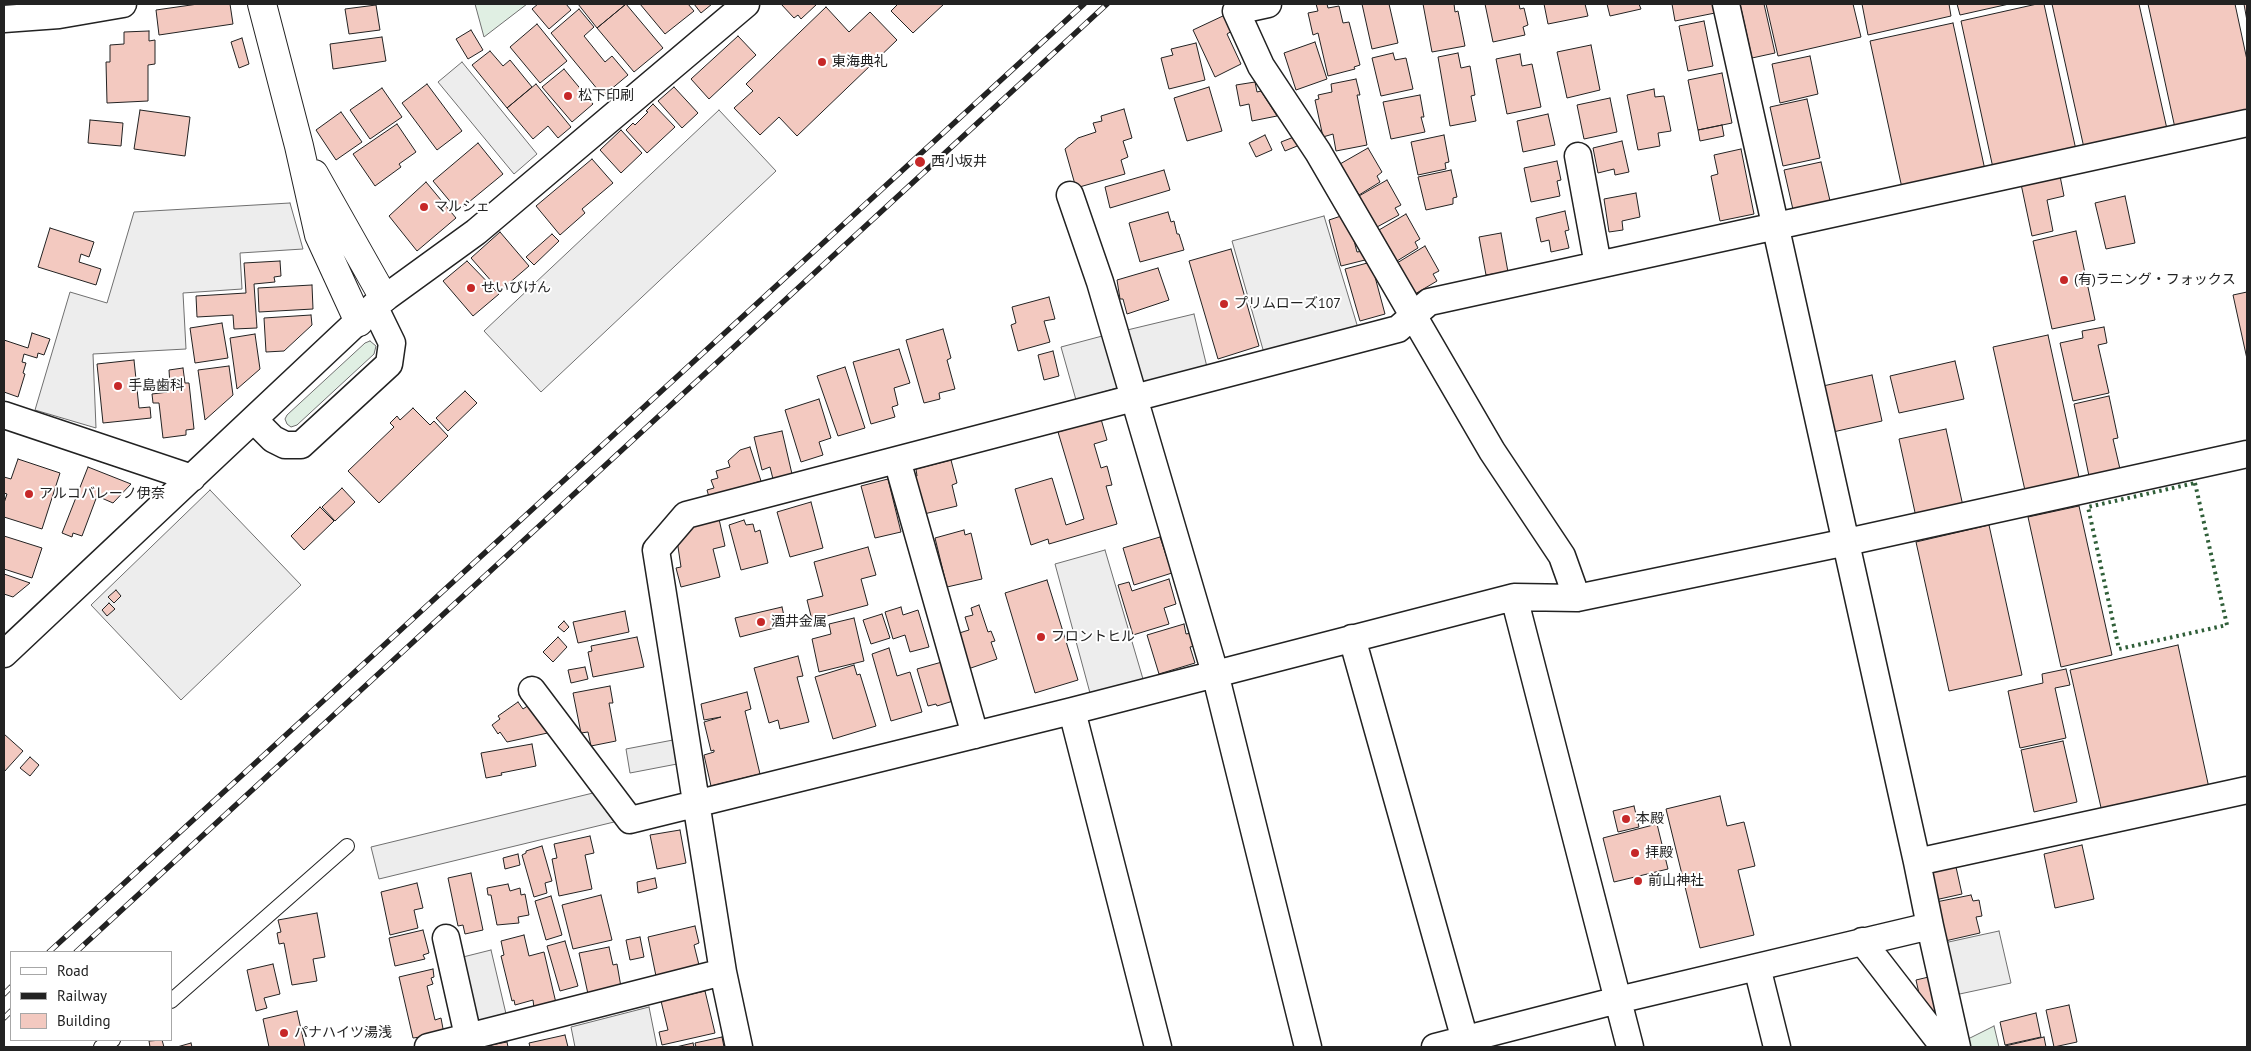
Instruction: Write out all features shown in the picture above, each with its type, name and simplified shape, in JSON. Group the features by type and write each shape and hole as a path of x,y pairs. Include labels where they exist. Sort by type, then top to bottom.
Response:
{"street":[{"path":"4,19 59,15 123,4"},
{"path":"254,420 273,439 286,445 301,445 389,364 392,343 372,309 318,235 300,146 266,4"},
{"path":"4,654 372,309 476,232 746,4"},
{"path":"1268,4 1236,11 1261,66 1318,152 1492,451 1562,556 1578,598"},
{"path":"1726,4 1847,542 1957,1047"},
{"path":"739,1047 723,972 656,550 686,515 1398,329 1428,302 2247,123"},
{"path":"300,146 372,309"},
{"path":"1578,156 1598,265"},
{"path":"1070,195 1100,282 1215,674 1308,1047"},
{"path":"4,415 192,478"},
{"path":"532,690 630,820 1072,711 1514,597 1578,598 1847,542 2247,454"},
{"path":"897,460 975,735"},
{"path":"1514,597 1630,1047"},
{"path":"1352,638 1466,1044"},
{"path":"1072,711 1158,1047"},
{"path":"1917,862 2247,790"},
{"path":"1435,1047 1466,1044 1618,1000 1862,940 1930,926"},
{"path":"446,938 468,1036"},
{"path":"1862,940 1944,1047"},
{"path":"1757,967 1777,1047"},
{"path":"428,1047 723,972"}],"lane":[{"path":"172,1000 347,846"}],"green space":[{"path":"475,4 527,4 484,37"},
{"path":"370,341 376,346 374,354 297,425 291,427 287,424 285,419 287,415 365,343"},
{"path":"1994,1026 1999,1047 1969,1047 1968,1039"}],"shaded area":[{"path":"462,62 537,154 514,174 438,82"},
{"path":"719,110 776,171 541,392 484,331"},
{"path":"290,203 303,249 240,253 242,289 183,293 186,349 93,354 96,428 35,410 70,292 107,303 134,212"},
{"path":"1324,216 1358,328 1264,353 1232,241"},
{"path":"1194,314 1207,367 1136,385 1123,331"},
{"path":"1106,335 1120,387 1076,400 1061,347"},
{"path":"210,490 301,585 181,700 91,605"},
{"path":"1105,550 1143,679 1090,693 1055,564"},
{"path":"673,740 677,764 630,773 626,749"},
{"path":"593,793 614,822 379,879 371,847"},
{"path":"1999,931 2011,983 1955,995 1944,943"},
{"path":"491,950 507,1018 475,1025 459,958"},
{"path":"649,1007 657,1047 575,1047 571,1027"}],"building":[{"path":"198,4 230,4 233,24 159,35 156,10"},
{"path":"538,4 566,4 571,10 549,29 532,9"},
{"path":"578,4 626,4 597,28"},
{"path":"626,4 663,48 634,72 597,28"},
{"path":"640,4 688,4 694,11 665,34"},
{"path":"694,4 712,4 701,13"},
{"path":"781,4 817,4 801,19 798,15 794,18"},
{"path":"898,4 944,4 913,33 891,11"},
{"path":"1316,4 1327,4 1328,8 1339,6 1343,23 1349,22 1360,65 1354,67 1355,69 1328,76 1318,33 1313,35 1308,13 1318,11"},
{"path":"1362,4 1389,4 1398,43 1372,49"},
{"path":"1423,4 1454,4 1455,12 1458,11 1465,46 1432,52"},
{"path":"1485,4 1519,4 1520,9 1524,8 1528,25 1523,27 1525,35 1493,42"},
{"path":"1544,4 1585,4 1588,16 1548,24"},
{"path":"1607,4 1639,4 1641,9 1610,16"},
{"path":"1672,4 1713,4 1715,13 1675,21"},
{"path":"1740,4 1764,4 1775,53 1752,58"},
{"path":"1766,4 1853,4 1861,37 1778,56"},
{"path":"1862,4 1949,4 1951,16 1868,35"},
{"path":"1957,4 2009,4 1960,15"},
{"path":"2044,4 2076,150 1993,168 1961,21"},
{"path":"2052,4 2139,4 2167,129 2084,148"},
{"path":"2148,4 2235,4 2247,60 2247,111 2175,128"},
{"path":"2244,4 2247,4 2247,21"},
{"path":"376,5 380,30 349,34 345,9"},
{"name":"東海典礼","path":"826,7 849,32 870,12 897,40 797,136 779,117 760,135 734,108 753,91 746,84"},
{"path":"579,9 594,27 584,36 605,62 612,56 628,75 603,96 551,33"},
{"path":"1225,15 1232,31 1227,34 1241,64 1215,77 1193,30"},
{"path":"1704,21 1713,66 1688,71 1679,26"},
{"path":"1953,23 1985,170 1902,188 1870,41"},
{"path":"537,24 567,61 540,83 510,47"},
{"path":"471,30 483,50 468,59 456,39"},
{"path":"149,31 149,41 155,40 155,64 148,65 148,101 107,103 106,62 110,62 110,45 124,44 124,32"},
{"path":"738,36 756,55 709,99 691,79"},
{"path":"382,37 386,61 333,69 330,44"},
{"path":"242,38 249,64 239,68 231,42"},
{"path":"1315,42 1327,79 1296,90 1284,53"},
{"path":"1196,43 1205,80 1169,89 1161,58 1173,55 1171,49"},
{"path":"1591,45 1600,90 1567,98 1557,52"},
{"path":"490,51 503,66 510,60 532,87 507,108 472,65"},
{"path":"1393,53 1395,60 1406,58 1413,89 1381,96 1372,58"},
{"path":"1458,53 1461,68 1470,66 1475,95 1471,96 1476,121 1450,126 1438,57"},
{"path":"1520,54 1522,66 1532,64 1541,107 1507,114 1496,59"},
{"path":"1810,56 1818,94 1780,103 1772,64"},
{"name":"松下印刷","path":"564,69 593,104 572,122 542,87"},
{"path":"1722,73 1732,123 1698,130 1688,80"},
{"path":"1356,79 1360,95 1357,95 1367,145 1336,151 1333,134 1323,137 1315,100 1319,99 1318,95 1332,92 1331,84"},
{"path":"1255,82 1257,92 1261,91 1277,116 1252,121 1249,104 1240,106 1236,85"},
{"path":"427,84 462,131 437,150 402,103"},
{"path":"536,84 571,127 558,138 548,126 533,139 507,108"},
{"path":"674,87 698,113 682,128 658,101"},
{"path":"1209,87 1222,131 1187,141 1174,98"},
{"path":"382,88 402,117 370,139 350,110"},
{"path":"1654,89 1655,97 1664,96 1671,131 1658,133 1660,146 1638,150 1627,95"},
{"path":"1420,95 1424,117 1421,117 1425,132 1391,139 1383,102"},
{"path":"1610,98 1617,132 1584,139 1577,105"},
{"path":"1807,99 1820,158 1783,166 1770,107"},
{"path":"653,104 675,127 647,153 626,130 633,123 635,125"},
{"path":"1124,109 1132,138 1123,141 1128,157 1121,160 1125,174 1076,188 1065,149 1078,138 1096,132 1093,123 1102,121 1101,116"},
{"path":"140,110 190,117 185,156 134,149"},
{"path":"341,112 362,142 336,160 316,130"},
{"path":"1548,114 1555,145 1523,152 1517,121"},
{"path":"90,120 123,123 121,146 88,143"},
{"path":"397,124 416,152 399,164 401,167 375,186 353,154"},
{"path":"1722,125 1724,136 1700,141 1698,130"},
{"path":"621,130 642,153 621,173 600,150"},
{"path":"1265,135 1272,150 1256,157 1249,143"},
{"path":"1299,135 1302,144 1285,151 1281,142"},
{"path":"1444,135 1449,162 1445,163 1446,169 1418,175 1411,142"},
{"path":"1622,141 1629,172 1615,175 1614,169 1598,173 1593,148"},
{"path":"478,143 503,174 458,211 433,181"},
{"path":"1368,148 1382,172 1377,176 1380,182 1359,195 1340,164"},
{"path":"1741,149 1754,214 1720,221 1711,176 1718,174 1714,155"},
{"path":"592,159 613,183 582,209 585,213 560,235 536,206"},
{"path":"1557,161 1561,180 1557,181 1560,196 1531,202 1524,168"},
{"path":"1821,162 1831,205 1794,214 1784,170"},
{"path":"1164,170 1170,190 1110,208 1105,187"},
{"path":"1451,170 1457,197 1453,198 1453,204 1426,210 1418,177"},
{"path":"2060,176 2064,196 2047,200 2053,231 2032,236 2021,184"},
{"path":"1387,180 1401,205 1395,208 1399,215 1377,227 1359,196"},
{"name":"マルシェ","path":"426,182 456,218 417,251 389,216"},
{"path":"1636,193 1640,217 1622,221 1623,230 1609,232 1604,199"},
{"path":"2125,196 2135,243 2106,249 2095,203"},
{"path":"1565,211 1569,230 1565,231 1569,248 1551,252 1549,240 1541,242 1536,218"},
{"path":"1168,212 1171,222 1174,221 1184,250 1140,262 1129,223"},
{"path":"1347,214 1357,252 1363,251 1365,260 1341,266 1329,220"},
{"path":"1406,214 1420,239 1415,242 1418,248 1397,261 1379,230"},
{"path":"50,228 94,242 89,257 81,254 79,262 101,269 96,285 38,267"},
{"name":"(有)ラニング・フォックス","path":"2076,231 2095,320 2052,329 2033,241"},
{"path":"500,232 529,266 500,291 471,258"},
{"path":"1501,233 1508,272 1486,275 1479,237"},
{"path":"552,234 559,241 534,265 526,257"},
{"path":"1425,246 1439,271 1433,274 1437,281 1415,294 1397,263"},
{"name":"プリムローズ107","path":"1231,249 1259,346 1218,359 1189,261"},
{"path":"280,261 281,276 274,277 275,282 254,284 257,328 234,329 233,315 197,317 196,296 246,293 244,263"},
{"name":"せいびけん","path":"467,261 499,294 473,316 443,281"},
{"path":"1371,262 1385,314 1360,321 1345,269"},
{"path":"1158,268 1169,300 1127,314 1123,299 1120,299 1117,280"},
{"path":"312,285 313,309 259,312 258,288"},
{"path":"2247,292 2247,359 2233,295"},
{"path":"1049,297 1055,319 1044,321 1050,342 1018,351 1011,325 1016,323 1012,307"},
{"path":"311,315 312,325 284,351 266,352 264,318"},
{"path":"222,323 228,358 195,363 190,328"},
{"path":"2104,327 2107,343 2098,345 2109,393 2073,401 2060,343 2083,338 2082,331"},
{"path":"943,329 951,358 947,360 955,389 939,393 940,399 924,403 906,340"},
{"path":"32,333 50,339 44,355 38,353 37,358 24,354 22,362 26,363 23,373 25,374 18,397 4,392 4,340 28,348"},
{"path":"255,334 260,369 237,389 230,338"},
{"path":"2048,335 2080,482 2026,495 1993,347"},
{"path":"899,349 910,383 894,388 898,405 892,407 895,417 871,424 853,362"},
{"path":"1053,351 1059,376 1044,380 1038,355"},
{"name":"手島歯科","path":"134,360 139,408 150,407 151,418 103,423 97,364"},
{"path":"1955,361 1964,399 1899,413 1890,376"},
{"path":"229,366 233,395 205,420 198,370"},
{"path":"845,367 865,428 838,436 817,376"},
{"path":"183,368 185,383 189,383 194,429 186,430 186,435 163,438 159,403 153,403 152,394 168,392 167,385 170,385 169,370"},
{"path":"1872,375 1882,421 1833,432 1823,386"},
{"path":"465,391 477,403 448,431 436,418"},
{"path":"2109,396 2118,438 2113,439 2120,469 2089,476 2074,404"},
{"path":"819,399 831,438 819,442 823,455 801,462 785,410"},
{"path":"413,408 430,425 434,421 448,436 379,503 348,471 394,427 390,423 397,416 400,420"},
{"path":"1101,419 1107,440 1094,444 1101,468 1107,466 1112,485 1106,486 1117,524 1049,544 1048,539 1031,545 1015,489 1052,478 1066,525 1084,519 1058,432"},
{"path":"1946,429 1963,506 1916,517 1899,439"},
{"path":"782,431 792,474 773,479 770,467 762,470 754,437"},
{"path":"750,447 761,481 709,497 707,490 714,488 711,480 718,478 716,471 730,467 728,461 740,450"},
{"name":"アルコバレーノ伊奈","path":"18,459 60,473 42,529 4,517 4,503 7,494 4,493 4,477 11,479"},
{"path":"951,460 957,483 952,485 957,506 924,514 914,476 917,476 916,469"},
{"path":"88,467 131,484 113,503 97,496 82,536 73,533 72,537 62,533"},
{"path":"888,479 901,532 875,538 861,486"},
{"path":"342,488 355,502 335,521 322,507"},
{"path":"811,502 823,548 790,557 777,512"},
{"path":"2079,506 2112,655 2061,667 2028,517"},
{"path":"320,507 334,521 304,550 291,536"},
{"path":"719,519 725,546 713,549 720,577 681,587 676,568 681,567 677,540 686,527"},
{"path":"744,520 746,525 753,524 755,532 760,530 768,563 741,570 729,525"},
{"path":"1989,525 2022,675 1949,691 1916,542"},
{"path":"964,530 965,535 971,533 982,579 947,587 935,538"},
{"path":"4,536 42,548 32,578 4,569"},
{"path":"1160,537 1172,573 1134,585 1123,548"},
{"path":"868,547 876,575 861,579 868,605 812,620 807,600 823,596 814,562"},
{"path":"4,574 30,583 13,597 4,594"},
{"path":"1169,579 1176,604 1164,608 1169,624 1133,635 1118,585 1129,582 1132,591"},
{"name":"フロントヒル","path":"1047,580 1078,680 1035,693 1005,593"},
{"path":"116,590 121,596 114,603 108,597"},
{"path":"109,603 115,609 107,616 102,610"},
{"path":"979,605 988,632 991,631 995,641 991,642 997,659 968,669 956,634 969,630 965,617 973,615 971,608"},
{"name":"酒井金属","path":"782,607 786,625 740,637 735,618"},
{"path":"901,607 903,615 918,610 929,647 910,652 905,635 893,639 885,612"},
{"path":"625,611 629,632 578,643 573,622"},
{"path":"882,614 890,638 871,644 863,620"},
{"path":"854,618 864,661 819,672 812,639 831,634 829,624"},
{"path":"564,621 569,627 564,632 558,627"},
{"path":"1184,624 1186,634 1191,633 1195,646 1190,647 1195,663 1159,674 1147,635"},
{"path":"558,637 567,647 553,662 543,652"},
{"path":"637,637 644,667 593,677 588,652 592,651 591,646"},
{"path":"2178,645 2209,788 2102,812 2070,670"},
{"path":"889,648 897,676 910,672 922,712 891,721 872,654"},
{"path":"798,656 803,676 797,677 809,722 780,729 778,720 769,723 754,668"},
{"path":"942,662 953,701 937,706 936,704 928,706 917,669"},
{"path":"854,665 857,675 860,674 876,726 833,739 815,677"},
{"path":"585,667 588,679 571,683 568,670"},
{"path":"2066,669 2070,685 2055,688 2066,738 2020,748 2008,691 2043,683 2042,674"},
{"path":"610,686 613,703 609,703 616,741 591,746 588,732 581,733 573,693"},
{"path":"747,692 751,709 745,711 760,774 711,786 704,755 714,752 714,750 711,751 704,722 721,717 704,720 701,704"},
{"path":"518,702 523,709 532,703 552,732 507,742 492,725 500,719 498,716"},
{"path":"4,734 23,751 4,772"},
{"path":"2063,741 2077,802 2034,812 2021,750"},
{"path":"532,744 536,766 486,778 481,753"},
{"path":"30,757 39,765 30,776 20,768"},
{"path":"1720,796 1727,826 1744,822 1755,866 1738,870 1754,935 1700,948 1666,809"},
{"name":"本殿","path":"1634,806 1639,827 1618,832 1613,811"},
{"name":"拝殿","path":"1657,824 1668,869 1614,882 1603,838"},
{"path":"680,830 686,863 657,869 650,835"},
{"path":"590,836 594,853 585,855 592,889 559,896 552,859 557,858 554,844"},
{"path":"2082,845 2094,899 2055,908 2044,854"},
{"path":"542,846 552,881 545,883 547,893 534,897 522,855 526,851"},
{"path":"518,854 520,865 505,869 503,858"},
{"path":"1956,867 1962,894 1935,900 1929,873"},
{"path":"471,873 483,930 465,934 463,925 458,926 448,878"},
{"path":"655,878 657,888 638,893 637,882"},
{"path":"417,883 423,908 414,910 418,928 390,935 381,892"},
{"path":"508,884 510,891 520,888 521,895 525,894 529,915 518,917 519,923 497,925 491,895 488,895 487,888"},
{"path":"601,895 612,940 573,949 562,905"},
{"path":"1971,895 1973,901 1979,900 1982,916 1976,917 1980,933 1945,941 1936,902"},
{"path":"551,896 562,935 546,940 535,901"},
{"path":"317,913 325,957 313,959 317,981 292,985 284,943 279,944 277,933 281,932 278,920"},
{"path":"695,926 699,943 694,945 699,965 657,981 648,937"},
{"path":"423,930 429,953 423,955 425,959 395,966 389,938"},
{"path":"524,935 529,956 544,952 556,1003 534,1008 533,1000 515,1005 514,1000 512,1001 501,956 504,955 501,941"},
{"path":"640,937 644,957 630,960 626,940"},
{"path":"565,941 578,986 560,991 547,946"},
{"path":"609,947 613,965 617,964 621,987 588,994 579,953"},
{"path":"273,964 280,994 264,998 267,1008 256,1011 247,970"},
{"path":"433,969 434,977 431,978 433,984 427,986 435,1020 441,1018 444,1034 413,1038 399,977"},
{"path":"1937,975 1945,1012 1929,1016 1922,1007 1916,980"},
{"path":"705,991 715,1033 662,1045 659,1032 668,1030 661,1001"},
{"path":"2069,1005 2077,1042 2054,1047 2046,1010"},
{"name":"パナハイツ湯浅","path":"297,1011 305,1047 269,1047 263,1019"},
{"path":"2036,1013 2041,1037 2005,1045 2000,1022"},
{"path":"565,1035 568,1047 530,1047 529,1043"},
{"path":"722,1037 724,1047 696,1047 695,1043"},
{"path":"2044,1037 2046,1047 2005,1047 2005,1046"},
{"path":"149,1041 162,1041 164,1047 150,1047"},
{"path":"507,1042 508,1047 491,1047 491,1045"},
{"path":"191,1043 192,1047 177,1047"},
{"path":"693,1043 694,1047 676,1047"}],"railway":[{"path":"50,951 1084,4"},
{"path":"77,951 1107,4"},
{"path":"4,994 10,988"},
{"path":"4,1018 10,1012"}],"hedge":[{"path":"2195,483 2227,625 2119,649 2088,507 2195,483"}],"place":[{"name":"東海典礼","path":"822,62"},
{"name":"松下印刷","path":"568,96"},
{"name":"西小坂井","path":"920,162"},
{"name":"マルシェ","path":"424,207"},
{"name":"(有)ラニング・フォックス","path":"2064,280"},
{"name":"せいびけん","path":"471,288"},
{"name":"プリムローズ107","path":"1224,304"},
{"name":"手島歯科","path":"118,386"},
{"name":"アルコバレーノ伊奈","path":"29,494"},
{"name":"酒井金属","path":"761,622"},
{"name":"フロントヒル","path":"1041,637"},
{"name":"本殿","path":"1626,819"},
{"name":"拝殿","path":"1635,853"},
{"name":"前山神社","path":"1638,881"},
{"name":"パナハイツ湯浅","path":"284,1033"}]}
